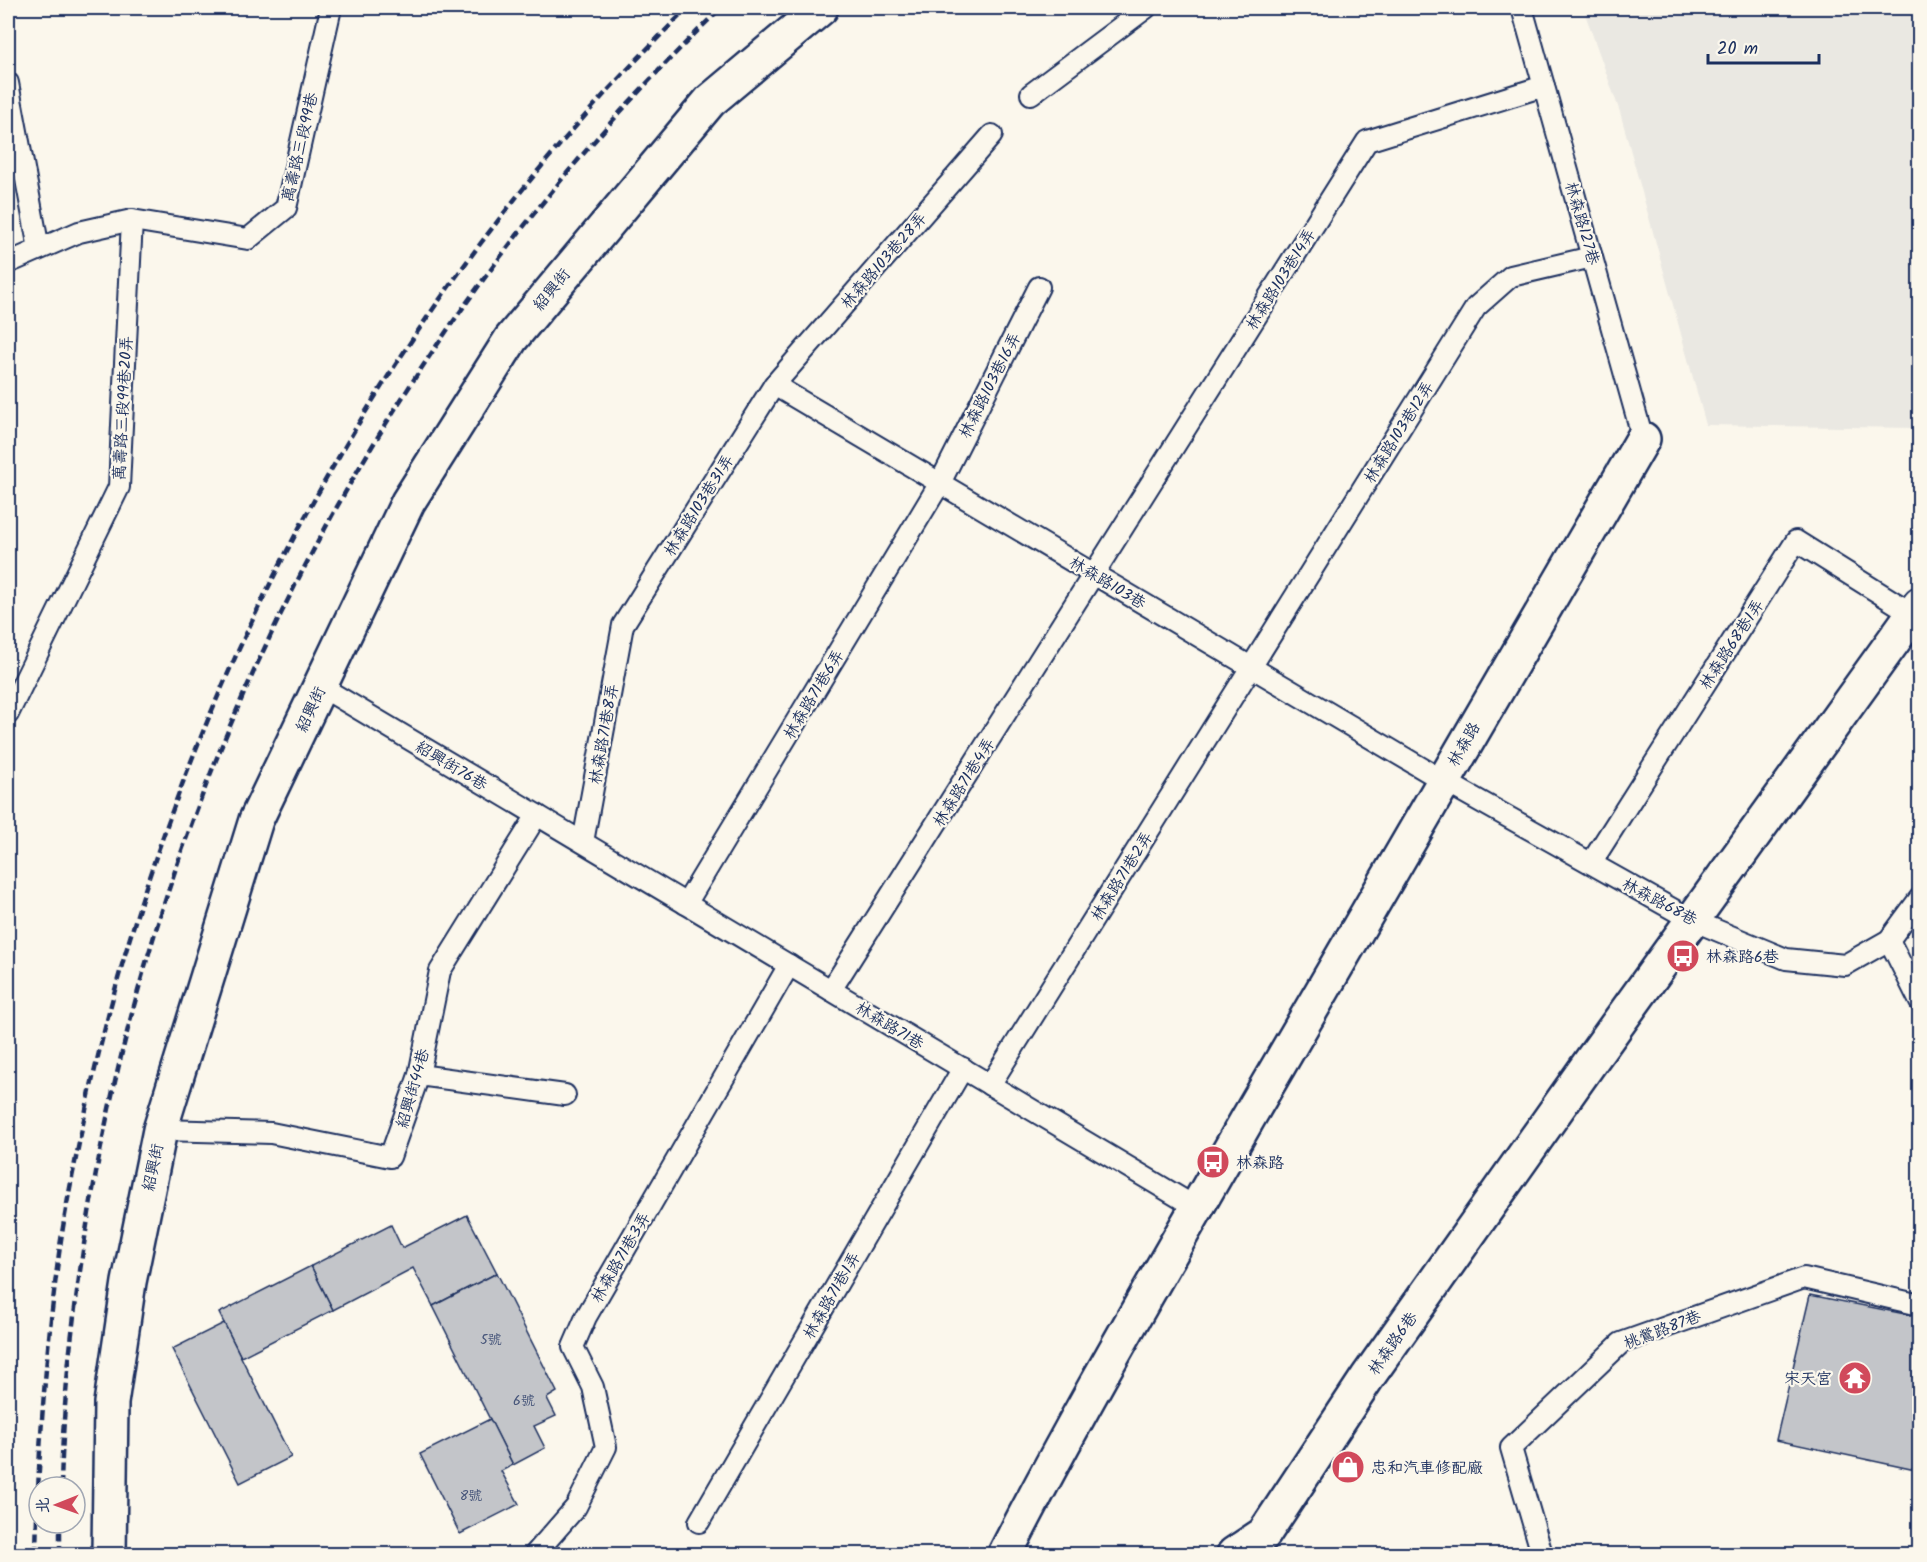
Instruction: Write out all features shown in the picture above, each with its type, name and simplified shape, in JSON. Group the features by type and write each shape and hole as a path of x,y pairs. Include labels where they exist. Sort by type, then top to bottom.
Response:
{"street":[{"name":"紹興街","path":"109,1554 111,1403 129,1282 160,1130 256,820 408,502 511,339 710,101 821,8"},
{"name":"林森路","path":"1005,1554 1085,1405 1197,1208 1442,780 1643,439"},
{"name":"林森路68巷1弄","path":"1692,920 1916,609"},
{"name":"林森路6巷","path":"1234,1554 1264,1534 1367,1378 1692,920"}],"lane":[{"name":"萬壽路三段99巷","path":"8,263 79,232 132,220 248,239 286,208 331,8"},
{"path":"1032,94 1146,8"},
{"name":"林森路127巷","path":"1522,8 1643,439"},
{"path":"8,83 39,249"},
{"name":"林森路103巷14弄","path":"1094,574 1367,141 1544,86"},
{"name":"林森路103巷28弄","path":"774,385 992,135"},
{"name":"萬壽路三段99巷20弄","path":"8,714 118,487 132,220"},
{"name":"林森路103巷12弄","path":"1252,667 1476,307 1511,276 1592,257"},
{"name":"林森路103巷16弄","path":"940,483 1038,287"},
{"name":"林森路103巷","path":"774,385 1442,780"},
{"name":"林森路103巷31弄","path":"623,625 774,385"},
{"name":"林森路71巷6弄","path":"686,904 940,483"},
{"name":"林森路68巷1弄","path":"1591,863 1796,541 1916,609"},
{"name":"林森路71巷4弄","path":"831,990 1094,574"},
{"name":"林森路71巷8弄","path":"583,842 623,625"},
{"name":"林森路71巷2弄","path":"990,1085 1252,667"},
{"name":"紹興街76巷","path":"320,686 583,842"},
{"name":"林森路68巷","path":"1442,780 1692,920 1786,959 1845,965 1889,940"},
{"name":"紹興街44巷","path":"160,1130 271,1133 390,1157 419,1075 440,971 537,815"},
{"name":"林森路71巷","path":"583,842 1197,1208"},
{"path":"1920,898 1889,940 1920,1002"},
{"name":"林森路71巷3弄","path":"535,1554 576,1507 606,1447 593,1387 573,1347 586,1317 789,965"},
{"name":"林森路71巷1弄","path":"699,1522 963,1068"},
{"path":"419,1075 565,1095"},
{"name":"桃鶯路87巷","path":"1542,1554 1511,1448 1621,1342 1804,1278 1920,1305"}],"shaded area":[{"path":"1583,8 1919,8 1919,428 1706,425 1620,112"}],"building":[{"path":"467,1215 497,1273 433,1306 413,1268 333,1310 311,1266 391,1225 402,1248"},
{"path":"311,1266 333,1310 241,1357 219,1313"},
{"path":"497,1273 557,1392 547,1398 556,1416 534,1426 545,1448 513,1465 433,1306"},
{"name":"宋天宮","path":"1810,1295 1920,1317 1920,1471 1776,1440"},
{"path":"224,1323 291,1457 240,1483 172,1349"},
{"path":"490,1419 513,1465 501,1471 519,1504 460,1534 420,1454"}],"railway":[{"path":"36,1554 38,1481 53,1298 64,1221 88,1100 127,948 177,798 238,651 309,510 390,374 480,244 580,122 688,8"},
{"path":"61,1475 70,1350 79,1281 89,1213 124,1043 173,877 234,716 308,560 394,410 492,268 601,133 721,8"},
{"path":"60,1535 60,1554"}],"place":[{"name":"林森路6巷","path":"1683,956"},
{"name":"林森路","path":"1213,1162"},
{"name":"宋天宮","path":"1855,1378"},
{"name":"忠和汽車修配廠","path":"1348,1467"}]}
